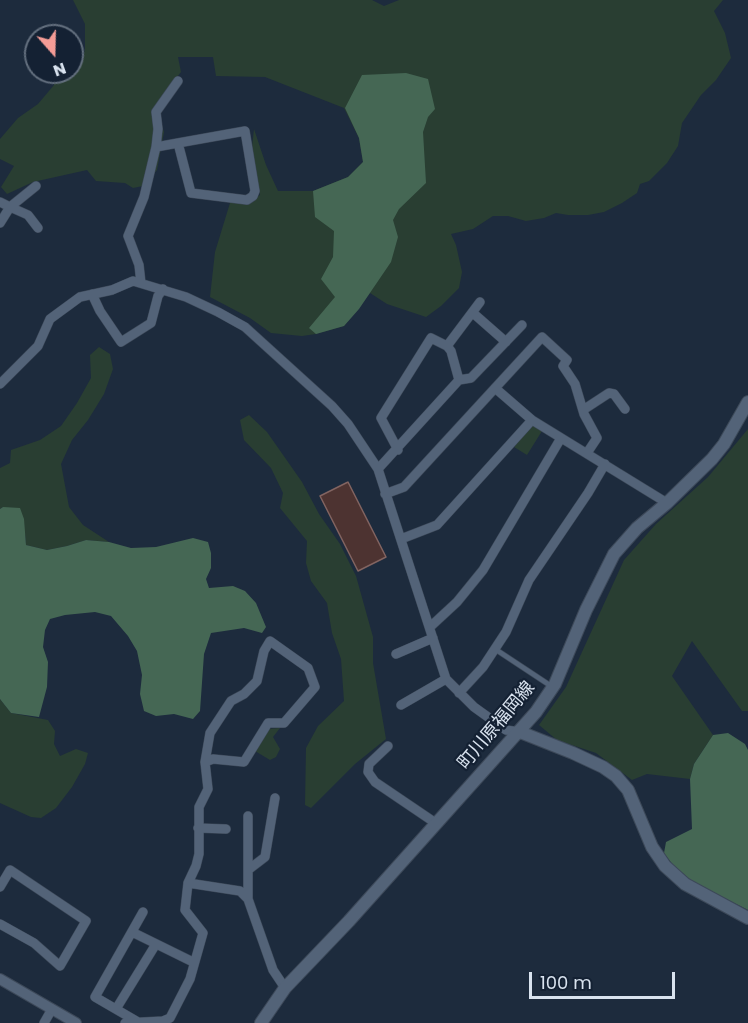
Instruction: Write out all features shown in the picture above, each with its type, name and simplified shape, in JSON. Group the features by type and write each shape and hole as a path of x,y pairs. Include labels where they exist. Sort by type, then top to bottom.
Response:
{"main road":[{"name":"町川原福岡線","path":"261,1023 285,988 349,921 520,732 553,687 590,601 614,554 718,452 748,402"},
{"path":"520,732 573,753 603,767 616,776 628,790 652,847 665,866 685,884 748,918"}],"street":[{"path":"141,283 139,265 128,236 144,197 156,147 158,129 156,112 178,81"},
{"path":"156,147 178,143 245,131 255,191 253,196 247,200 191,193 178,143"},
{"path":"0,223 10,207 36,186"},
{"path":"0,202 28,215 38,228"},
{"path":"0,384 38,346 50,319 80,297 112,290 133,281 163,289 218,312 245,327 332,406 348,424 378,470 446,679 474,707 506,730 520,732"},
{"path":"92,294 100,311 121,342 151,322 158,296 163,289"},
{"path":"447,346 480,302"},
{"path":"473,313 506,342"},
{"path":"378,470 459,380 471,378 522,325"},
{"path":"386,494 404,487 542,337 567,360 562,366 575,384 583,410 597,438 587,453"},
{"path":"398,450 381,418 431,338 447,346 459,380"},
{"path":"495,388 532,420 668,503"},
{"path":"583,410 609,393 615,394 625,409"},
{"path":"401,539 436,525 532,420"},
{"path":"430,627 457,602 483,570 561,438"},
{"path":"459,693 483,667 506,632 530,580 605,464"},
{"path":"396,654 433,638"},
{"path":"125,1023 163,1021 170,1017 190,979 202,933 185,910 188,883 199,854 199,807 208,789 204,762 210,733 231,700 243,694 257,681 264,651 270,641 308,668 315,687 284,723 268,723 244,762 213,759 204,762"},
{"path":"401,705 446,679"},
{"path":"388,746 369,764 368,772 375,782 437,824"},
{"path":"248,870 265,857 275,798"},
{"path":"248,816 248,898 273,970 285,988"},
{"path":"198,828 226,829"},
{"path":"0,887 10,870 86,921 60,966 34,943 0,924"},
{"path":"188,883 240,891 248,898"},
{"path":"138,1022 95,997 143,912"},
{"path":"132,932 193,962"},
{"path":"116,1009 156,944"},
{"path":"0,979 76,1023"},
{"path":"44,1023 52,1009"}],"lane":[{"path":"495,648 553,687"}],"green space":[{"path":"73,0 372,0 384,6 399,0 723,0 714,11 725,33 731,58 682,123 678,146 667,163 649,181 640,184 637,193 622,203 604,212 588,215 556,213 526,221 508,216 493,216 473,229 451,234 462,272 459,288 426,317 387,304 370,293 344,326 302,336 271,333 250,318 210,297 215,252 230,203 250,202 260,195 251,156 254,129 266,165 278,191 313,191 348,177 363,162 359,138 344,108 265,77 216,76 213,57 178,57 181,72 166,91 159,116 164,132 157,170 143,186 133,188 125,183 96,181 87,170 33,182 7,194 1,187 14,166 0,159 0,139 18,118 38,104 54,84 84,84 85,24"},
{"path":"406,73 428,79 435,109 428,117 423,132 426,183 399,209 393,220 398,237 391,262 359,309 344,326 316,334 309,328 335,297 321,279 333,257 334,231 315,217 313,191 348,177 363,162 359,138 345,108 362,75"},
{"path":"99,347 110,354 113,369 104,394 72,440 61,464 69,507 83,525 109,542 86,540 47,550 26,545 25,533 3,507 0,509 0,468 10,463 11,450 40,440 61,426 91,378 90,355"},
{"path":"249,415 267,432 302,482 319,514 340,544 356,576 373,637 373,663 386,739 355,764 311,808 305,805 306,748 318,726 344,701 341,659 332,633 327,603 311,581 306,563 307,541 280,508 283,493 271,468 244,440 240,420"},
{"path":"532,425 542,431 527,455 514,447"},
{"path":"748,429 748,711 742,711 692,641 672,676 713,735 694,764 690,779 647,774 632,780 596,753 557,740 539,725 566,687 624,560 656,524 708,477"},
{"path":"3,507 20,508 24,519 26,545 47,550 86,540 109,542 131,548 156,547 193,538 208,542 211,568 206,579 209,588 233,586 245,591 256,603 266,627 262,633 244,628 211,633 204,654 200,711 193,719 174,714 156,716 144,711 140,694 142,675 137,651 111,616 95,612 50,619 45,630 43,647 48,662 47,687 39,717 11,713 0,699 0,509"},
{"path":"0,699 11,713 48,720 55,731 54,744 60,756 76,749 88,753 85,764 72,787 56,808 41,818 31,817 0,803"},
{"path":"280,728 273,737 280,749 276,757 270,760 255,751 267,729"},
{"path":"728,733 745,744 748,750 748,910 693,882 673,865 664,853 666,842 692,829 690,779 694,764 713,735"}],"building":[{"path":"348,482 386,557 358,571 320,496"}]}
